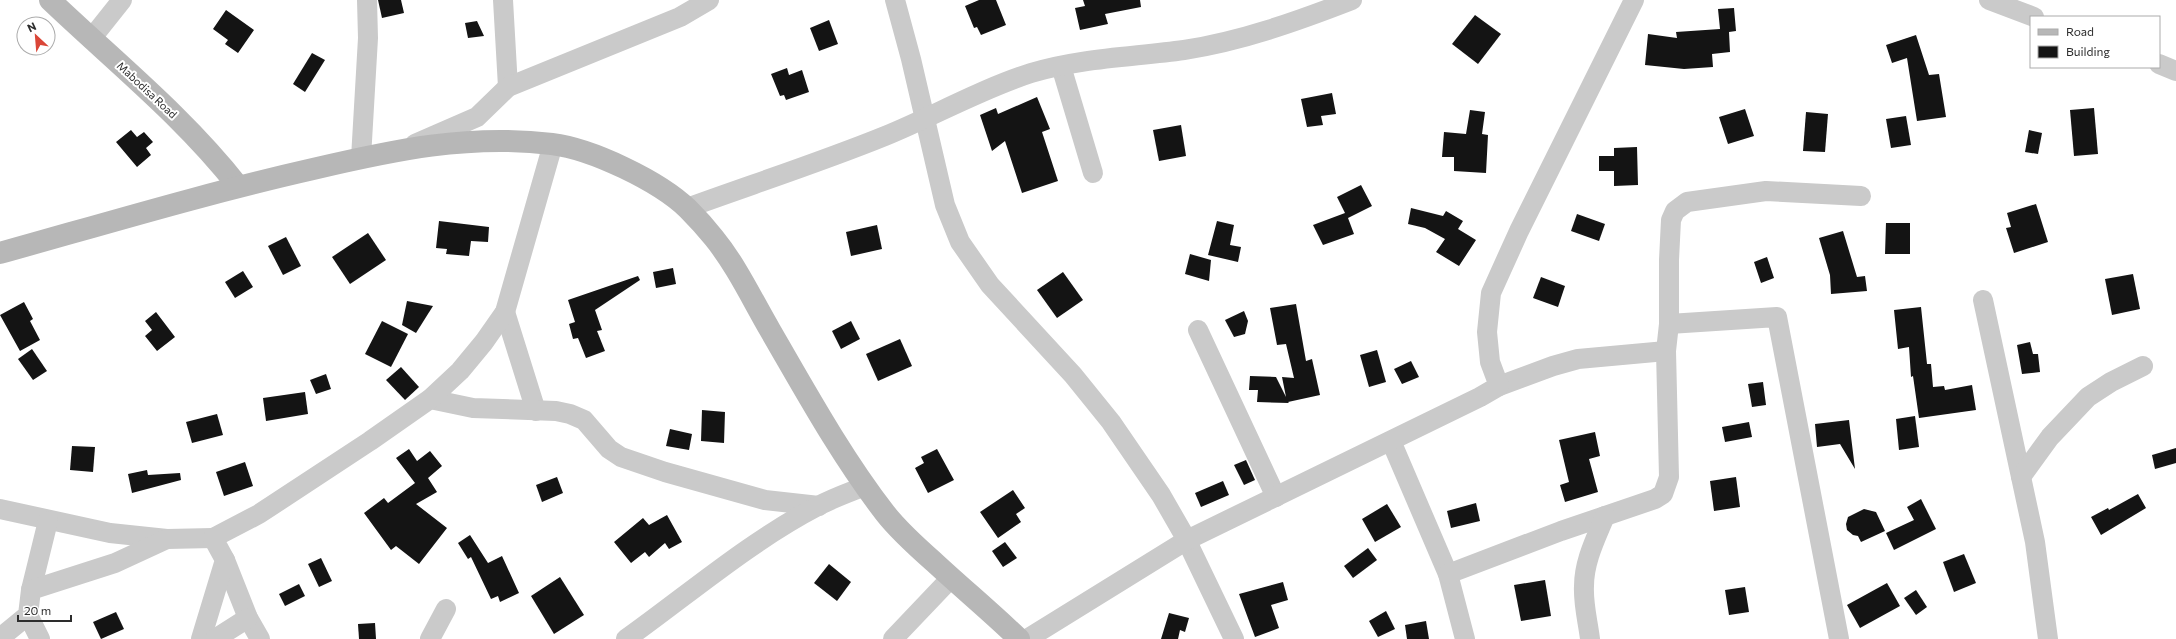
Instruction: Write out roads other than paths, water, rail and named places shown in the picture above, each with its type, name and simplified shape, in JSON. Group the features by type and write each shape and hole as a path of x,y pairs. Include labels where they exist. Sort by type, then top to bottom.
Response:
{"street":[{"name":"Mabodisa Road","path":"50,0 172,112 211,152 238,186"},
{"path":"91,39 122,0"},
{"path":"360,158 368,38 367,0"},
{"path":"504,0 508,87"},
{"path":"409,147 478,117 508,87 680,17 709,0"},
{"path":"895,0 911,58 945,205 960,242 990,285 1073,375 1111,422 1160,495 1187,540 1234,639"},
{"path":"687,208 884,136 976,95 1031,73 1061,66 1186,49 1242,37 1308,18 1352,0"},
{"path":"1989,0 2031,16"},
{"path":"1499,386 1490,362 1487,332 1491,293 1628,2"},
{"path":"2160,64 2176,71"},
{"path":"1061,66 1093,173"},
{"path":"0,253 238,186 409,147 466,141 553,144 587,153 656,185 687,208 715,240 740,278 802,386 865,486 887,516 909,540 1019,639"},
{"path":"0,509 48,521 110,533 167,539 212,538 259,514 430,399 475,354 504,312 553,144"},
{"path":"1448,574 1655,499 1663,494 1669,477 1666,351 1669,324 1669,260 1671,220 1675,211 1687,202 1766,191 1861,196"},
{"path":"1983,300 2036,542 2048,639"},
{"path":"504,312 536,411"},
{"path":"1669,324 1777,317 1839,639"},
{"path":"1198,330 1276,497"},
{"path":"1027,639 1187,540 1391,441 1499,386 1553,366 1578,359 1666,351"},
{"path":"2021,477 2050,437 2088,397 2111,382 2143,366"},
{"path":"430,399 473,408 570,414 584,420 609,449 621,457 665,472 765,500 819,506"},
{"path":"1391,441 1448,574 1465,639"},
{"path":"626,639 742,553 819,506 865,486"},
{"path":"1590,639 1584,587 1585,568 1592,546 1605,516"},
{"path":"40,639 28,615 31,590 48,521"},
{"path":"212,538 225,560 248,618 260,639"},
{"path":"31,590 115,563 167,539"},
{"path":"201,639 225,560"},
{"path":"893,639 952,578"},
{"path":"430,639 446,609"},
{"path":"0,638 28,615"},
{"path":"215,639 248,618"}]}
